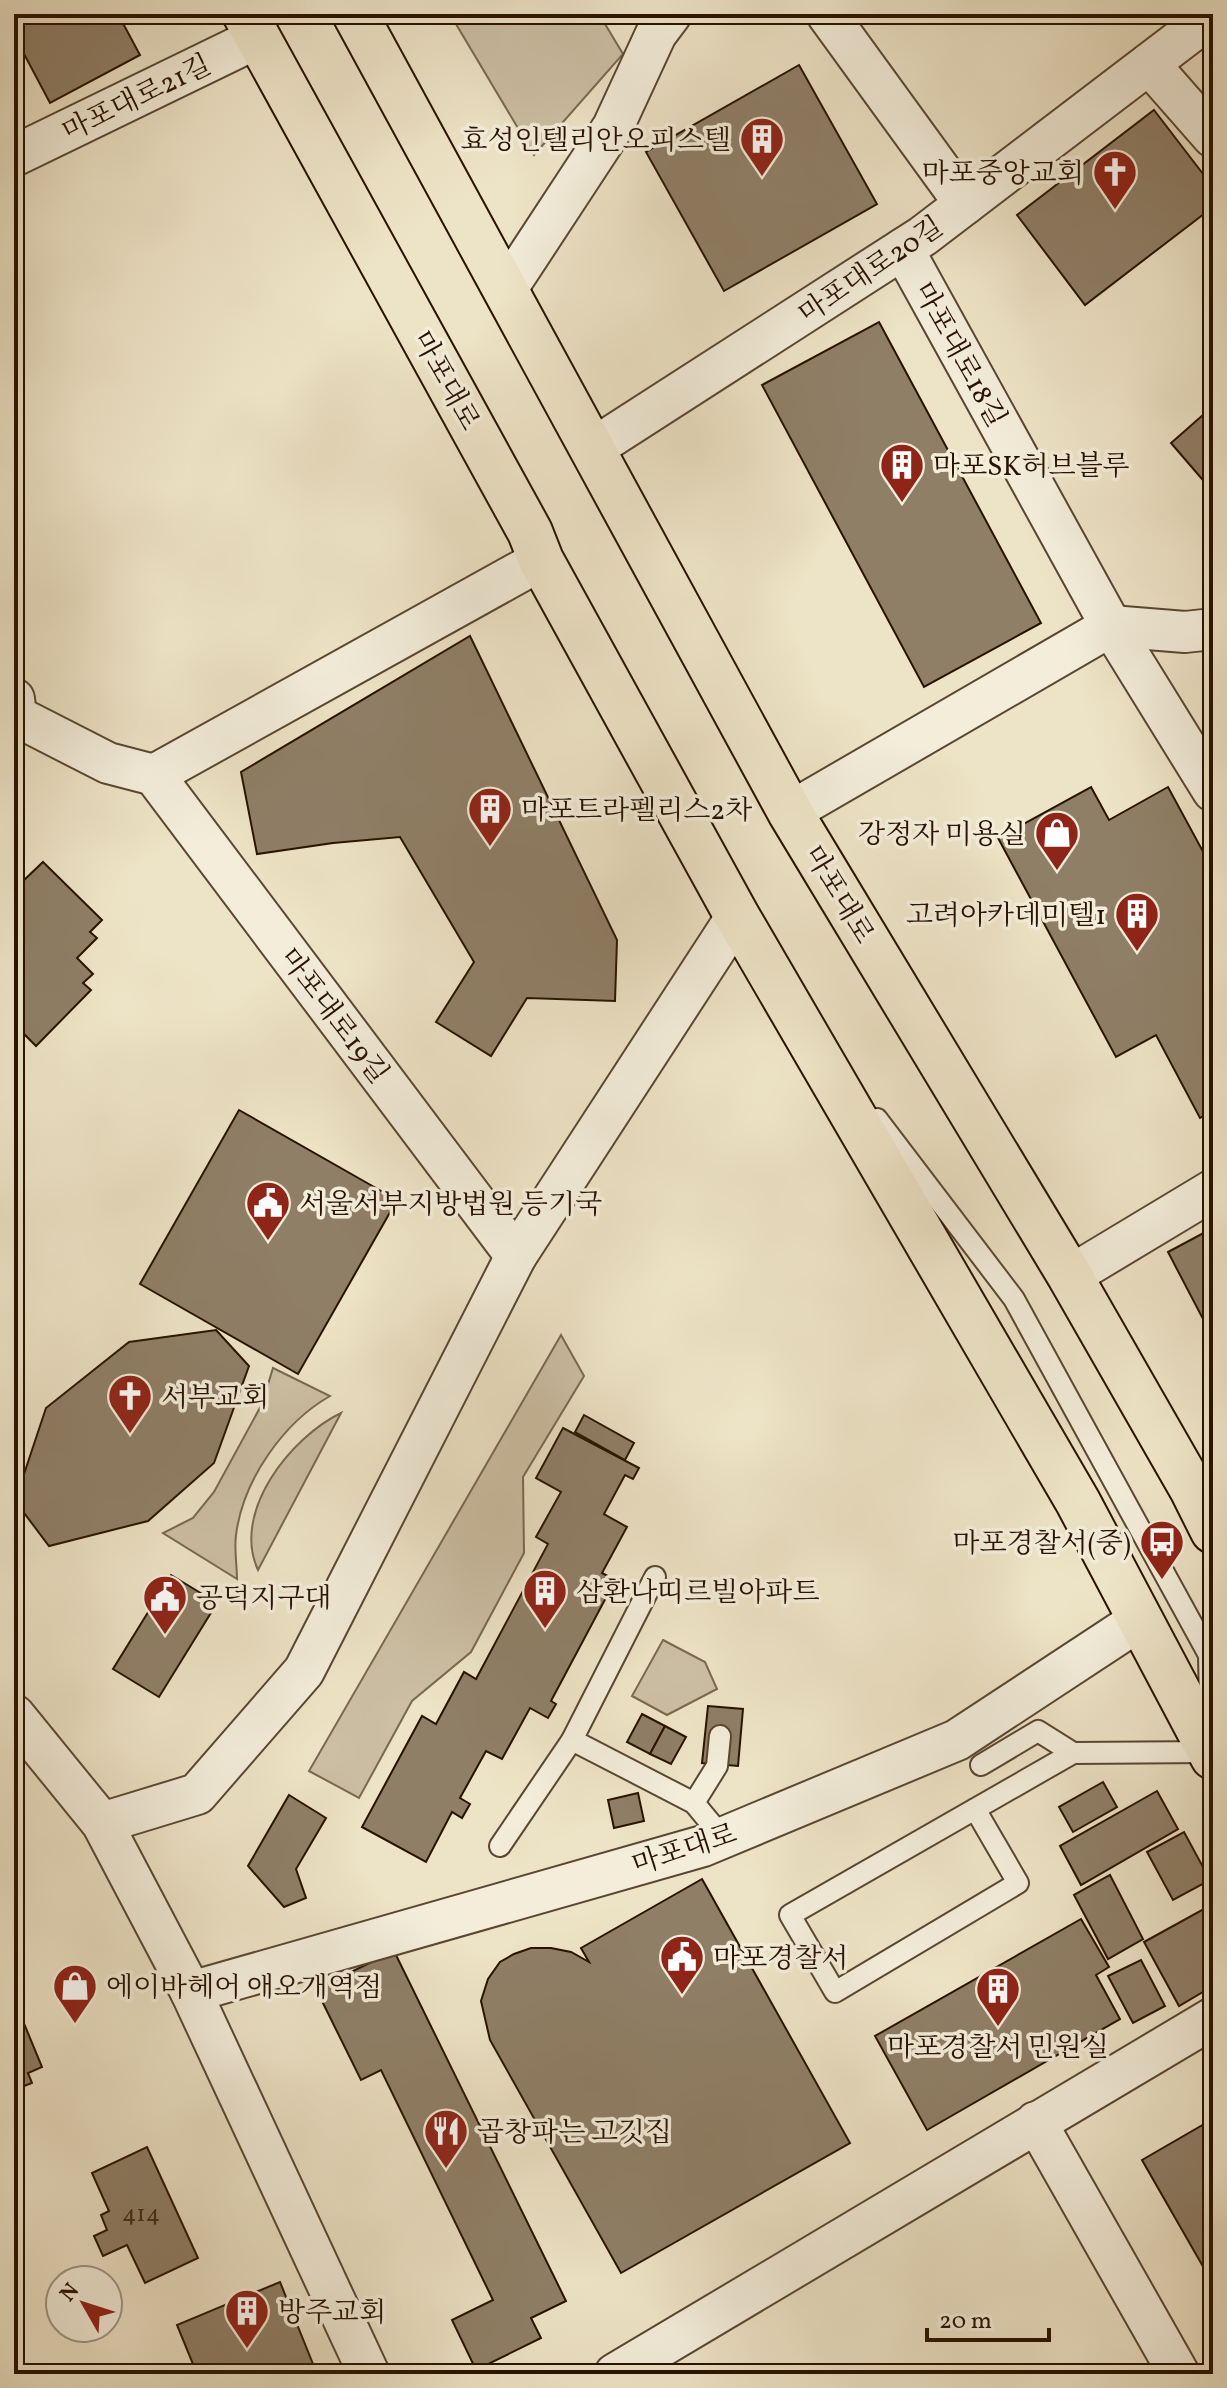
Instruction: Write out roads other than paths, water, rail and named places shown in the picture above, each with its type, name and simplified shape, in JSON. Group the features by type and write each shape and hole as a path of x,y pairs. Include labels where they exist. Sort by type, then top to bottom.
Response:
{"main road":[{"name":"마포대로","path":"355,14 790,812 1070,1276 1202,1483 1213,1531"},
{"name":"마포대로","path":"252,26 737,916 1078,1502 1212,1753"}],"street":[{"path":"827,14 965,204"},
{"name":"마포대로20길","path":"592,449 903,249 1213,15"},
{"path":"506,290 613,127 657,21"},
{"name":"마포대로21길","path":"14,156 252,26"},
{"path":"1149,64 1213,137"},
{"name":"마포대로18길","path":"903,249 1111,626 1213,791"},
{"path":"14,699 16,716 108,763 154,775 541,560"},
{"path":"790,812 1111,626 1185,632 1213,629"},
{"name":"마포대로19길","path":"154,775 516,1256"},
{"path":"102,1823 197,1794 304,1671 516,1256 737,916"},
{"path":"1070,1276 1213,1190"},
{"name":"마포대로","path":"191,1992 723,1838 957,1740 1141,1619"},
{"path":"14,1715 102,1823 191,1992 369,2374"},
{"path":"615,2374 1213,2018"},
{"path":"1036,2122 1179,2374"}],"lane":[{"path":"787,1002 1014,1299 1209,1655 1212,1753 1073,1753 975,1809 790,1915 835,1992 1018,1883 975,1809"},
{"path":"500,1846 572,1740 655,1577"},
{"path":"981,1765 1038,1731 1073,1753"},
{"path":"694,1803 717,1766 720,1736"},
{"path":"572,1740 694,1803 723,1838"}],"place":[{"name":"효성인텔리안오피스텔","path":"762,178"},
{"name":"마포중앙교회","path":"1115,211"},
{"name":"마포SK허브블루","path":"902,504"},
{"name":"마포트라펠리스2차","path":"490,848"},
{"name":"강정자 미용실","path":"1057,872"},
{"name":"고려아카데미텔1","path":"1137,953"},
{"name":"서울서부지방법원 등기국","path":"268,1242"},
{"name":"서부교회","path":"130,1435"},
{"name":"마포경찰서(중)","path":"1162,1581"},
{"name":"삼환나띠르빌아파트","path":"545,1630"},
{"name":"공덕지구대","path":"165,1636"},
{"name":"마포경찰서","path":"682,1996"},
{"name":"에이바헤어 애오개역점","path":"75,2025"},
{"name":"마포경찰서 민원실","path":"998,2028"},
{"name":"곱창파는 고깃집","path":"446,2170"},
{"name":"방주교회","path":"247,2350"}]}
